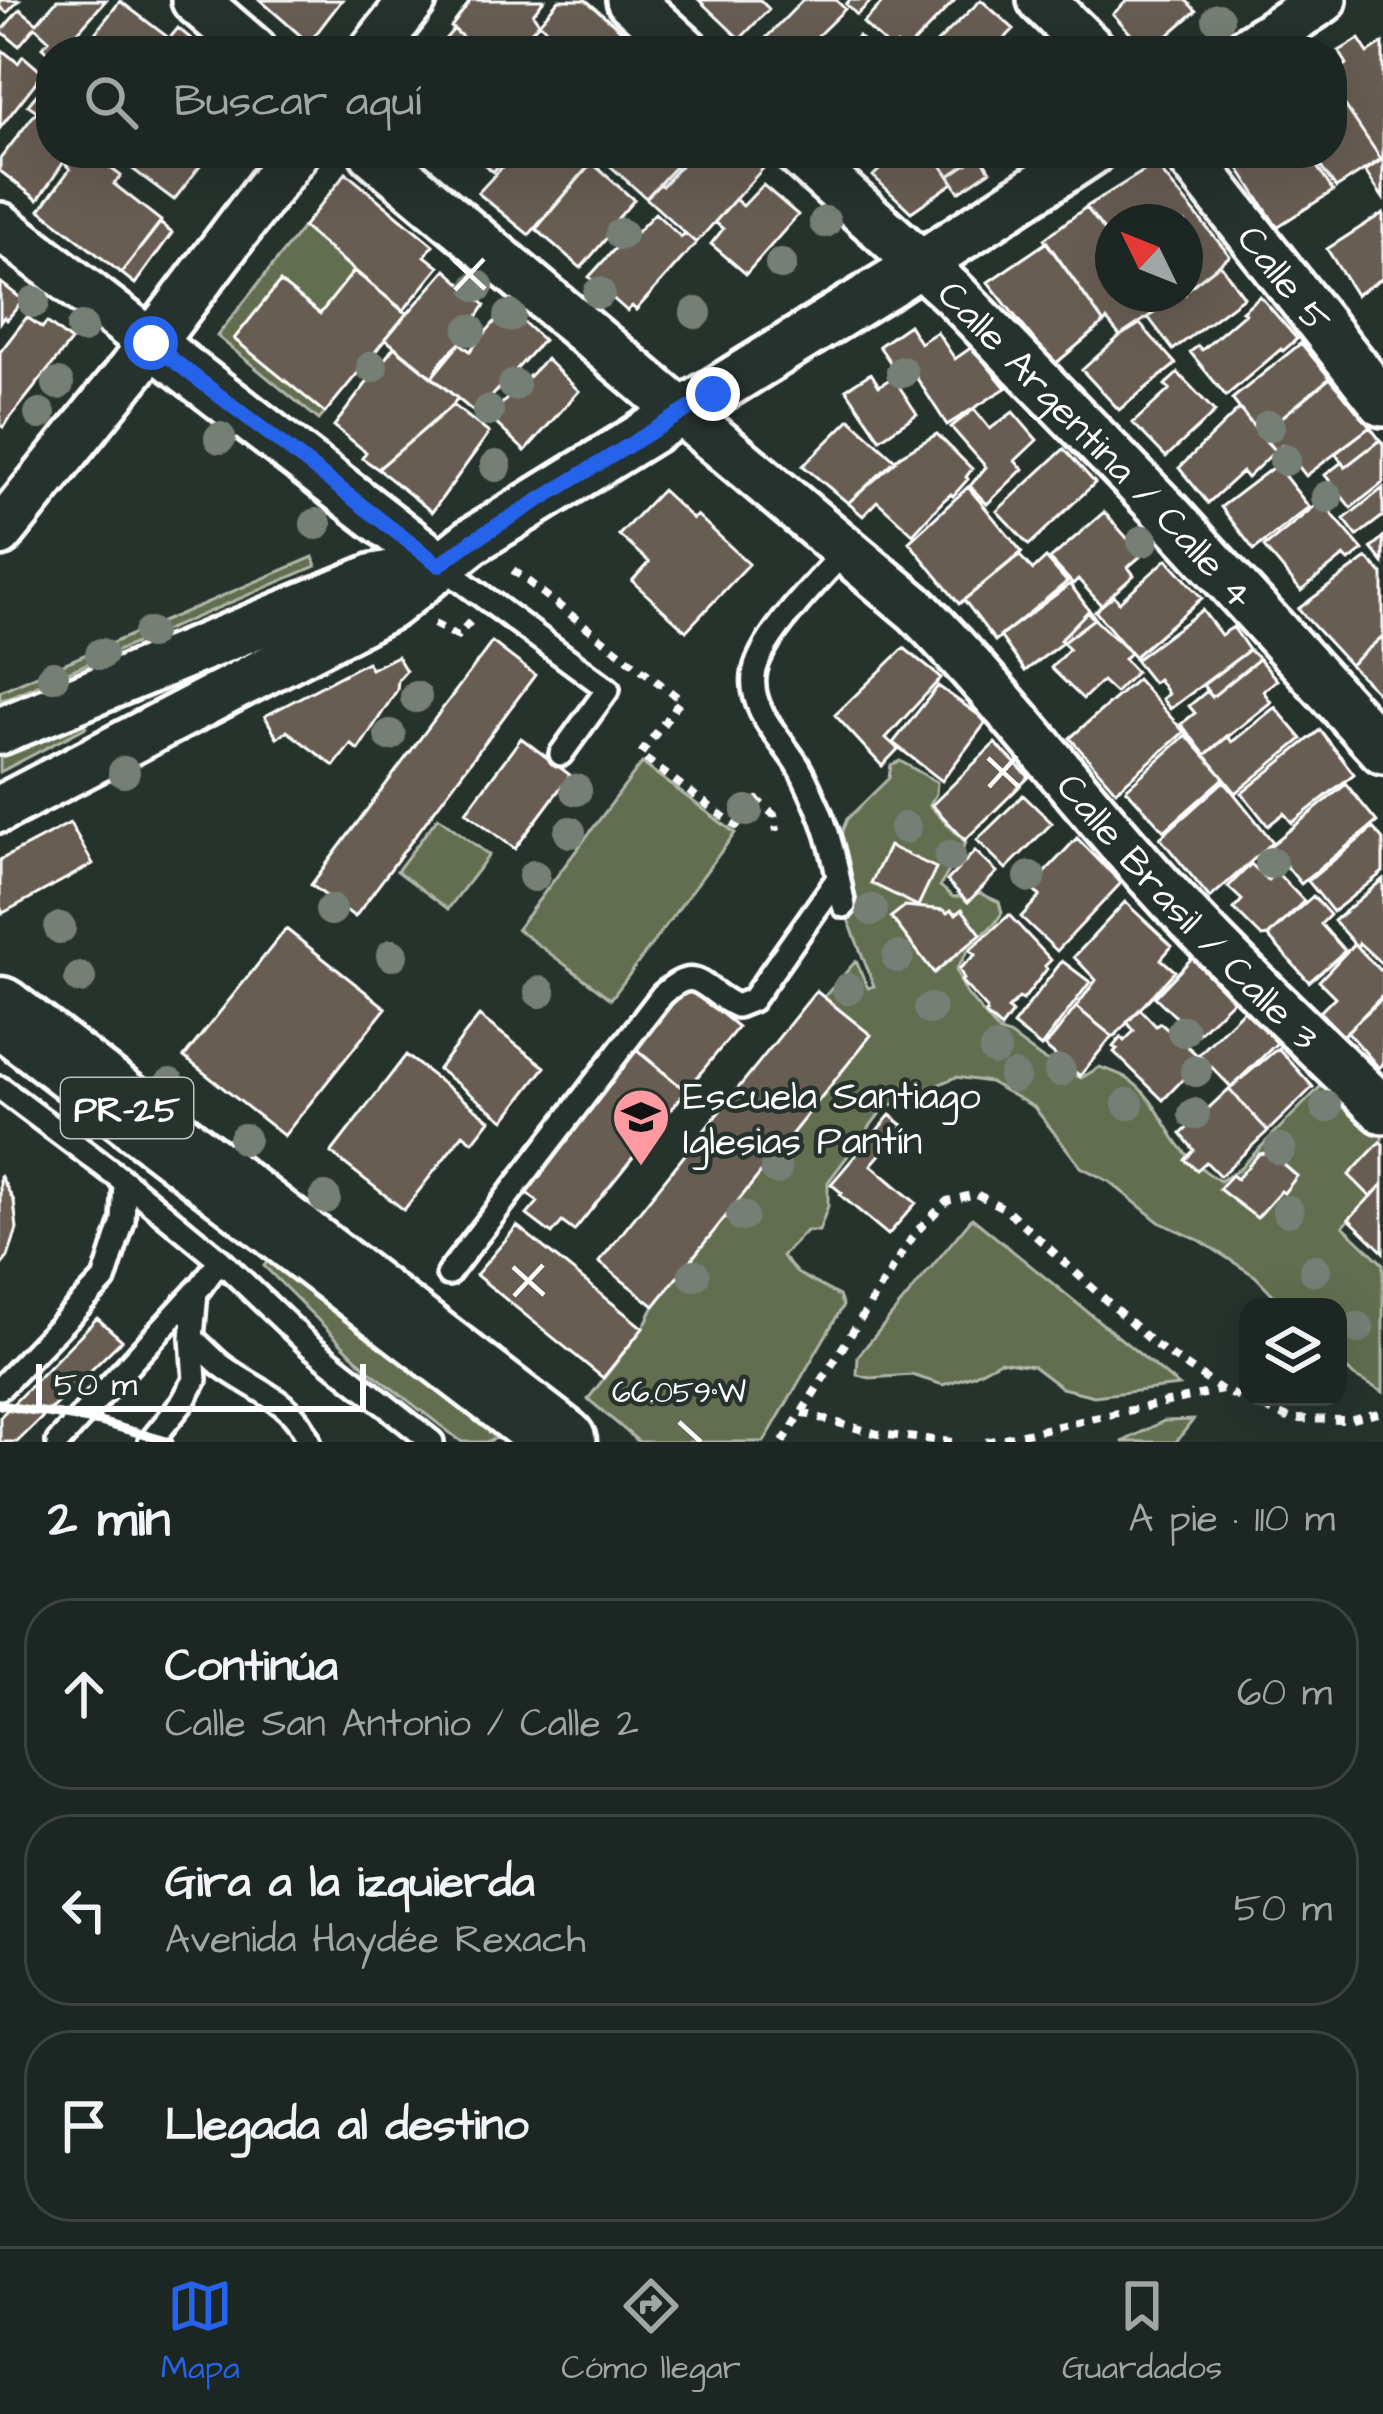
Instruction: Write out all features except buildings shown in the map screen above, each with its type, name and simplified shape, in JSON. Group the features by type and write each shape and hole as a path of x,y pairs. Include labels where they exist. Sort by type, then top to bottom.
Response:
{"main road":[{"name":"PR-25","path":"0,1011 562,1442"}],"street":[{"path":"196,0 237,36"},
{"path":"385,36 413,0"},
{"path":"630,0 670,36"},
{"path":"1041,0 1078,36"},
{"path":"1268,36 1323,0"},
{"path":"0,533 284,168"},
{"name":"Calle Brasil / Calle 3","path":"392,168 917,610 985,680 1078,796 1225,958 1383,1110"},
{"name":"Calle Argentina / Calle 4","path":"815,168 953,292 1167,513 1383,751"},
{"path":"0,809 392,605 472,541 1067,168"},
{"name":"Calle 5","path":"1199,168 1383,403"},
{"path":"0,226 439,565"},
{"path":"0,731 374,577 439,565"}],"lane":[{"path":"844,906 817,804 799,767 758,707 753,678 758,660 790,613 846,550"},
{"path":"439,565 608,689 561,754"},
{"path":"448,1274 662,995 688,978 736,1006 752,1000 838,878"},
{"path":"0,1088 220,1260 308,1344 432,1442"},
{"path":"0,1388 104,1280 123,1221 124,1182"},
{"path":"58,1442 220,1260"},
{"path":"149,1442 195,1380 196,1291"},
{"path":"192,1338 220,1365 285,1405 309,1442"}],"path":[{"path":"513,570 681,700 640,755 736,826 758,800 774,815 777,831"},
{"path":"783,1442 915,1232 947,1201 976,1194 1006,1209 1154,1344 1222,1390 1291,1419 1348,1420 1383,1412"},
{"path":"986,1442 1222,1390"},
{"path":"802,1413 878,1434 953,1442"}],"green space":[{"path":"303,227 354,271 320,314 280,282 235,338 325,413 319,420 217,336"},
{"path":"313,557 316,566 0,701 0,691"},
{"path":"83,721 86,727 0,772 0,756"},
{"path":"900,761 937,782 929,805 966,843 940,886 953,897 980,893 999,902 1002,913 956,970 966,993 999,1032 1081,1078 1100,1067 1128,1079 1147,1097 1186,1154 1220,1181 1239,1169 1331,1076 1383,1135 1350,1174 1371,1197 1343,1226 1383,1264 1383,1392 1347,1369 1347,1298 1276,1298 1255,1276 1201,1241 1159,1222 1110,1182 1081,1167 1034,1107 989,1082 956,1077 883,1109 828,1182 828,1206 819,1231 806,1231 782,1256 797,1273 839,1296 843,1306 764,1442 639,1442 588,1399 643,1328 654,1306 870,1036 824,997 856,961 868,988 874,986 846,914 853,889 840,836 847,819 889,778 891,765"},
{"path":"642,763 735,833 611,999 517,929"},
{"path":"438,817 489,855 448,909 397,871"},
{"path":"972,1218 1179,1386 1094,1396 1062,1388 1033,1366 1000,1361 943,1385 912,1375 857,1375 858,1356"},
{"path":"271,1257 508,1434 486,1442 462,1442 367,1369 264,1266"},
{"path":"1193,1420 1176,1442 1122,1442 1164,1421"}],"railway":[{"path":"0,1405 100,1422 170,1442"}],"place":[{"name":"Escuela Santiago Iglesias Pantín","path":"641,1168"}],"route":[{"path":"151,343 439,565 713,394"}]}
